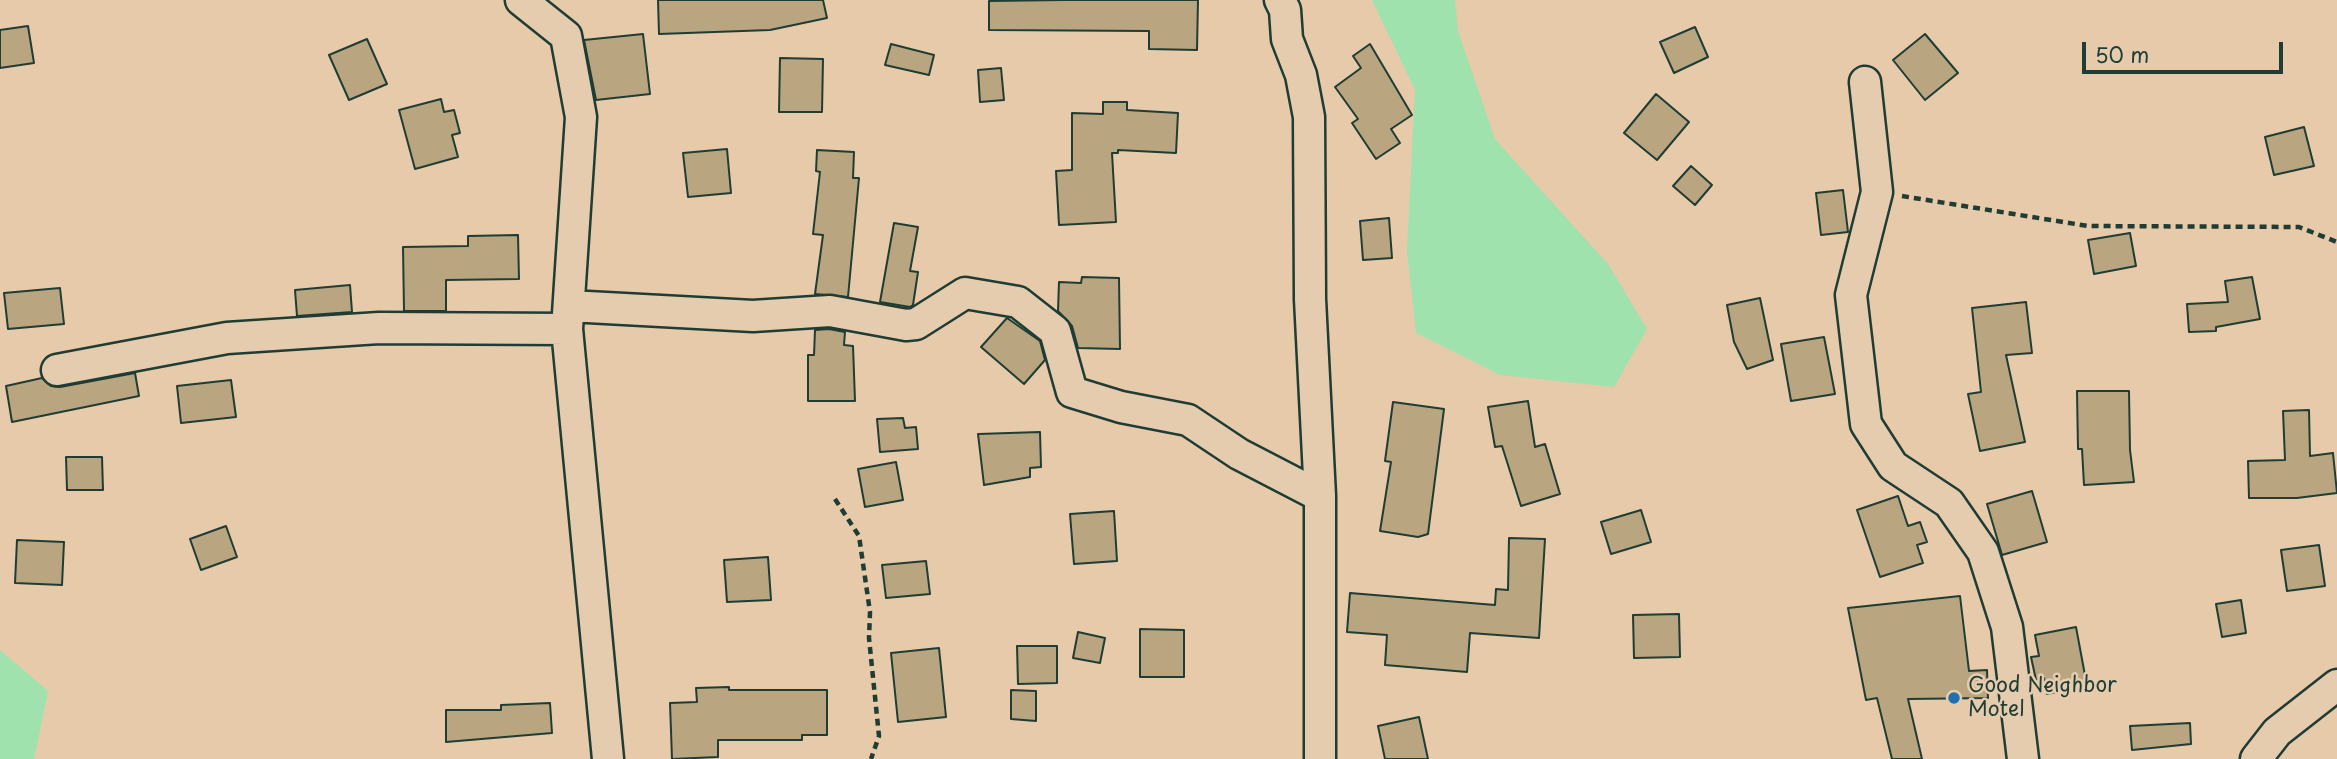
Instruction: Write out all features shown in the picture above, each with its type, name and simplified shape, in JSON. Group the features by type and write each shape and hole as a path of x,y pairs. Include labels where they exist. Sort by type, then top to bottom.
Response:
{"street":[{"path":"521,0 566,36 581,117 568,317 608,759"},
{"path":"1280,0 1285,10 1287,40 1301,75 1309,117 1310,299 1320,496 1320,759"},
{"path":"1865,82 1877,192 1851,295 1867,424 1894,466 1949,503 1983,552 2007,627 2023,759"},
{"path":"57,370 228,338 568,317 753,316 830,311 905,325 916,324 965,293 1018,303 1055,331 1072,392 1121,407 1188,420 1238,454 1320,496"},
{"path":"2256,759 2277,732 2337,685"}],"path":[{"path":"1877,192 2088,226 2299,227 2337,242"},
{"path":"835,499 859,536 870,612 869,638 879,736 871,759"}],"green space":[{"path":"1372,0 1455,0 1458,31 1495,139 1608,264 1647,329 1614,387 1500,375 1416,333 1407,251 1415,90"},
{"path":"0,650 48,691 34,759 0,759"}],"building":[{"path":"658,0 823,0 827,18 770,30 659,34"},
{"path":"1198,0 1197,50 1149,49 1149,31 989,30 989,1"},
{"path":"28,26 34,63 0,68 0,30"},
{"path":"1695,27 1708,57 1674,73 1660,42"},
{"path":"643,34 650,94 596,100 584,40"},
{"path":"1925,34 1958,73 1925,100 1893,60"},
{"path":"367,39 387,84 349,100 329,55"},
{"path":"891,44 934,55 929,75 885,65"},
{"path":"1370,44 1412,115 1391,129 1400,143 1376,159 1352,123 1358,119 1335,87 1361,68 1353,56"},
{"path":"780,58 823,59 822,112 779,112"},
{"path":"1001,68 1004,100 980,102 978,70"},
{"path":"1656,94 1689,122 1657,160 1624,133"},
{"path":"441,99 444,112 454,110 460,133 452,135 458,157 415,169 399,110"},
{"path":"1103,102 1127,102 1127,110 1178,113 1176,153 1118,150 1118,153 1112,153 1116,222 1059,225 1056,171 1072,170 1072,113 1103,114"},
{"path":"2304,127 2314,166 2274,175 2265,137"},
{"path":"727,149 731,193 688,197 683,153"},
{"path":"817,150 854,152 853,178 859,178 848,297 815,294 823,235 813,234 820,172 816,171"},
{"path":"1691,166 1712,185 1695,205 1673,186"},
{"path":"1843,190 1848,232 1821,235 1816,193"},
{"path":"1389,218 1392,258 1363,260 1360,221"},
{"path":"894,223 918,227 910,271 918,272 913,305 910,307 880,302"},
{"path":"2130,233 2136,266 2094,274 2088,240"},
{"path":"518,235 519,279 446,280 446,311 404,311 403,247 468,246 468,236"},
{"path":"1082,277 1119,278 1120,349 1078,348 1072,326 1058,311 1059,282 1081,283"},
{"path":"2252,277 2260,319 2216,327 2216,331 2189,332 2187,304 2228,302 2225,281"},
{"path":"350,285 352,312 297,316 295,290"},
{"path":"60,288 64,324 8,329 4,293"},
{"path":"1760,298 1773,360 1747,369 1734,342 1727,305"},
{"path":"2026,302 2032,353 2006,355 2025,442 1980,451 1968,394 1981,392 1972,308"},
{"path":"1007,318 1040,341 1045,360 1024,384 981,347"},
{"path":"815,330 845,332 844,345 853,346 855,401 808,401 808,355 814,355"},
{"path":"1824,337 1835,394 1791,401 1781,344"},
{"path":"135,373 139,396 12,422 6,386 42,378 51,386 60,387"},
{"path":"231,380 236,417 181,423 177,386"},
{"path":"2077,391 2129,391 2130,450 2134,482 2084,485 2082,449 2078,449"},
{"path":"1528,401 1535,447 1545,444 1560,494 1521,506 1502,446 1495,447 1488,407"},
{"path":"1393,402 1444,409 1428,534 1418,537 1380,531 1391,462 1385,461"},
{"path":"2309,410 2310,456 2333,453 2337,493 2297,498 2249,498 2248,461 2285,460 2283,411"},
{"path":"903,418 905,428 916,427 918,449 880,452 877,419"},
{"path":"1040,432 1041,467 1030,468 1030,477 984,485 978,434"},
{"path":"66,457 102,457 103,490 67,490"},
{"path":"896,462 903,500 865,507 858,469"},
{"path":"2032,491 2047,542 2002,555 1987,504"},
{"path":"1898,496 1908,526 1920,522 1927,542 1917,545 1923,563 1880,577 1857,510"},
{"path":"1641,510 1651,542 1611,554 1601,522"},
{"path":"1114,511 1117,561 1074,564 1070,514"},
{"path":"226,526 237,557 201,570 190,539"},
{"path":"1509,538 1545,539 1539,638 1470,633 1467,672 1385,665 1387,635 1347,632 1350,593 1495,605 1496,589 1508,590"},
{"path":"17,540 64,542 62,585 15,583"},
{"path":"2319,545 2325,586 2287,591 2281,550"},
{"path":"768,557 771,600 727,602 724,560"},
{"path":"926,561 930,594 886,598 882,565"},
{"path":"1960,596 1969,671 1987,670 1988,698 1908,699 1922,759 1892,759 1877,698 1866,700 1848,608"},
{"path":"2241,600 2246,633 2222,637 2216,604"},
{"path":"1679,614 1680,657 1634,658 1633,615"},
{"path":"2076,627 2087,686 2047,694 2044,678 2036,680 2031,657 2039,656 2035,635"},
{"path":"1140,629 1184,630 1184,677 1140,677"},
{"path":"1078,632 1105,638 1100,663 1073,658"},
{"path":"1017,646 1057,646 1057,683 1018,684"},
{"path":"939,648 946,717 898,722 891,653"},
{"path":"729,687 729,690 827,690 827,735 802,735 802,740 718,740 718,757 672,759 670,703 697,702 696,688"},
{"path":"1011,690 1036,691 1036,721 1011,719"},
{"path":"550,703 552,733 446,742 446,710 501,710 501,705"},
{"path":"1419,717 1428,759 1385,759 1378,726"},
{"path":"2190,723 2191,744 2132,750 2130,726"}],"place":[{"name":"Good Neighbor Motel","path":"1954,698"}]}
